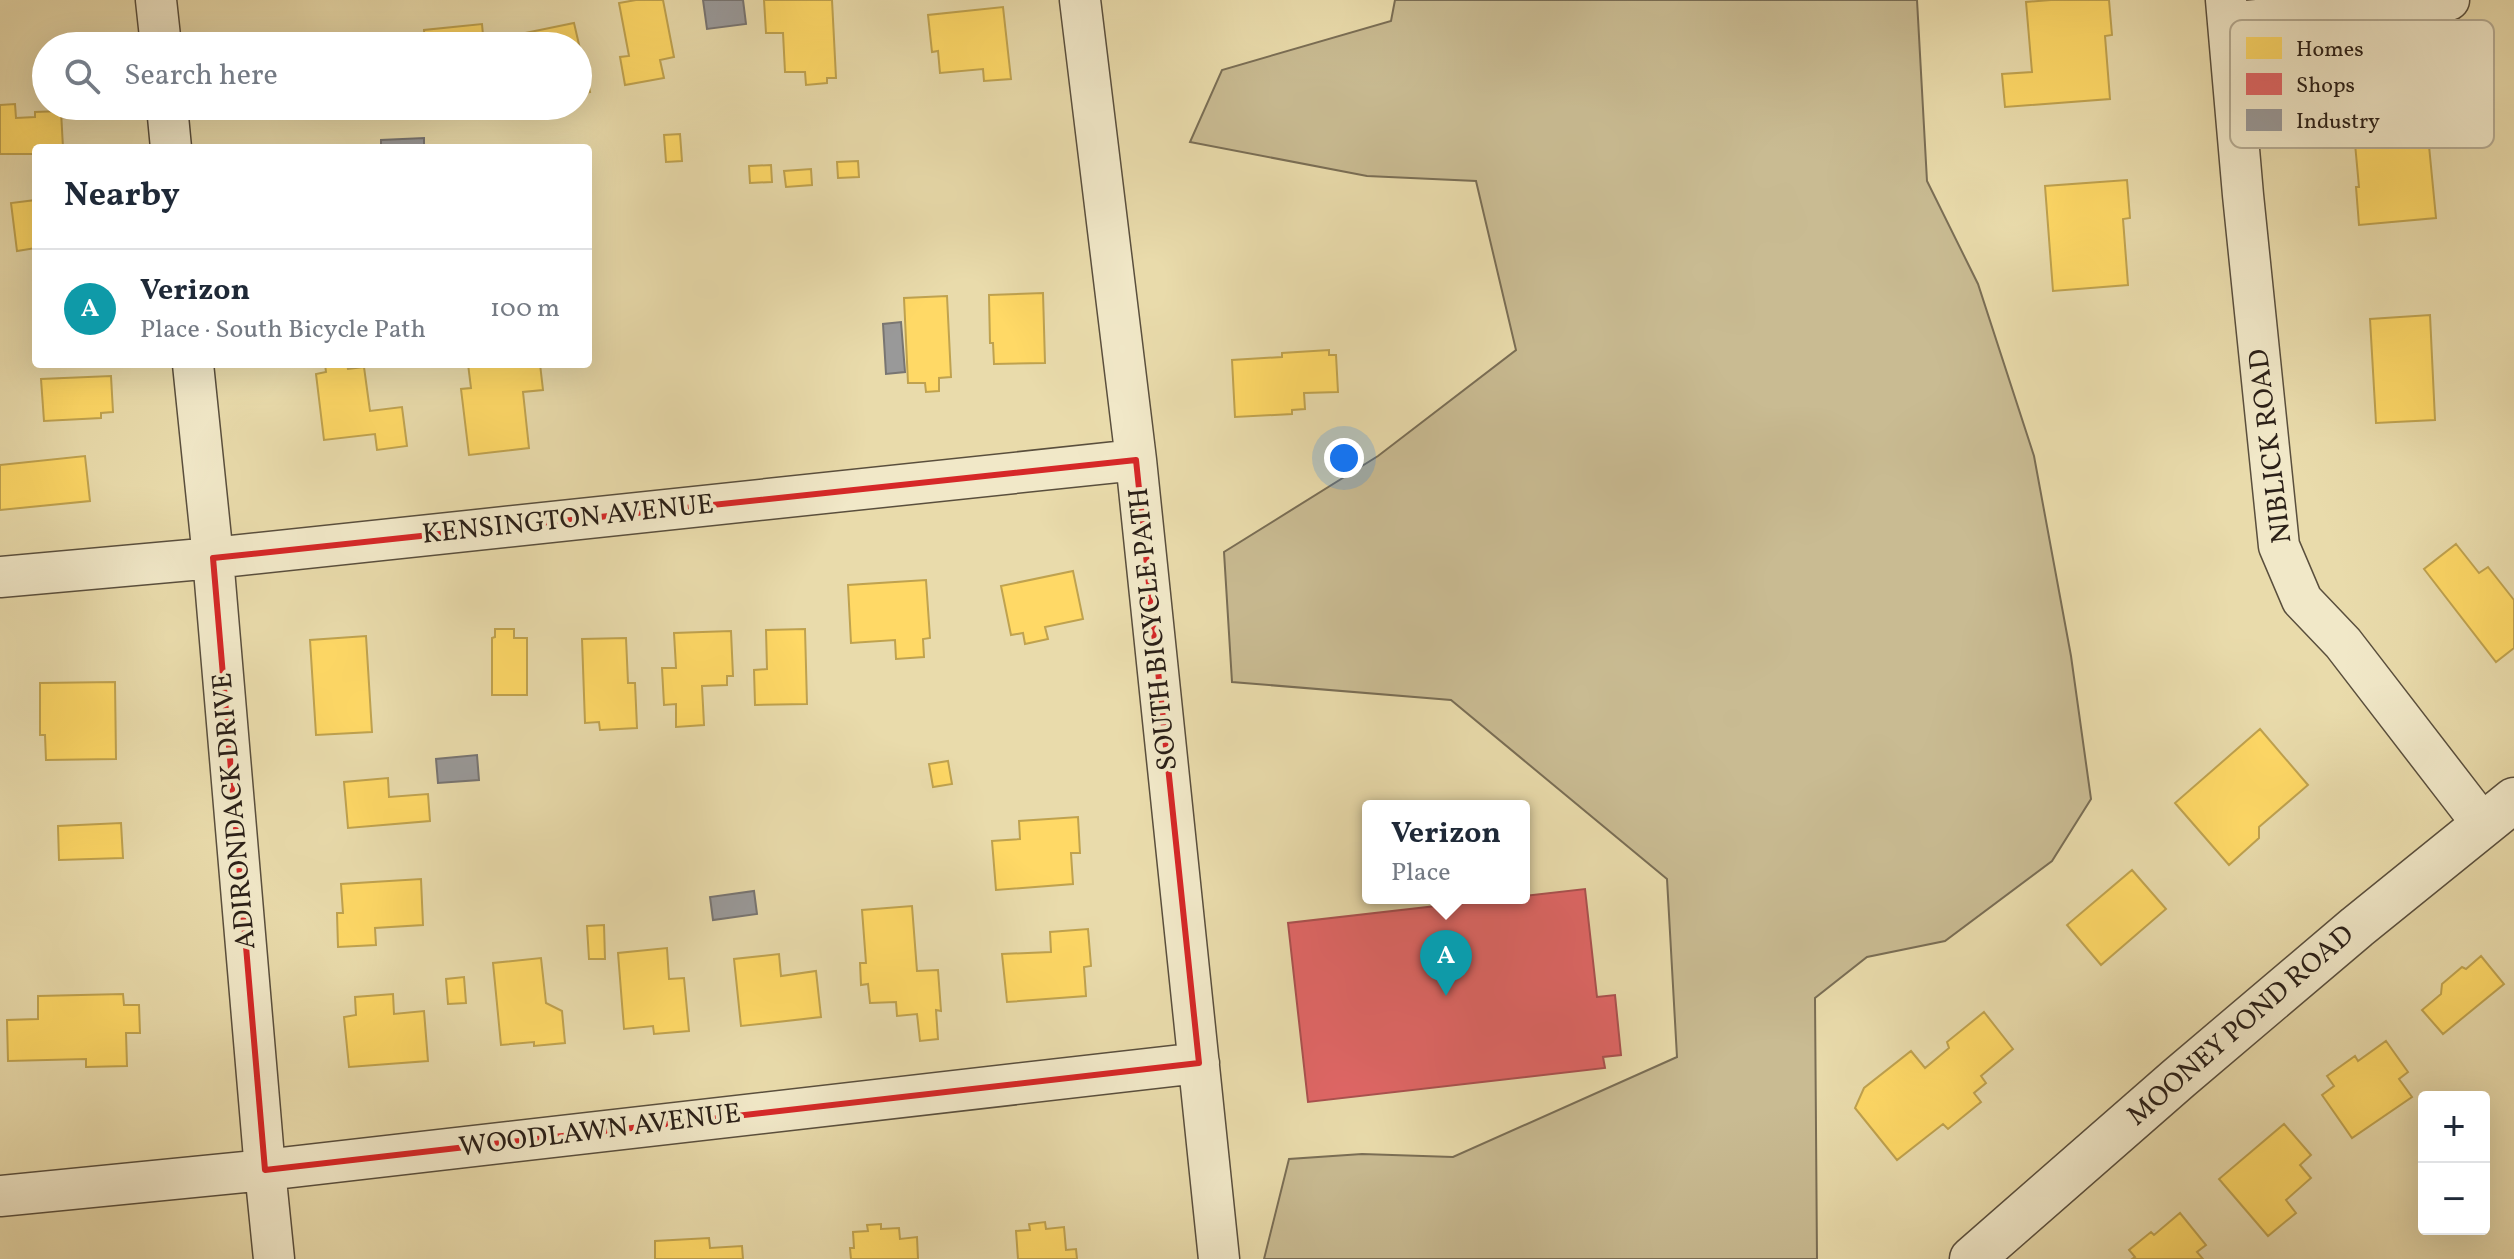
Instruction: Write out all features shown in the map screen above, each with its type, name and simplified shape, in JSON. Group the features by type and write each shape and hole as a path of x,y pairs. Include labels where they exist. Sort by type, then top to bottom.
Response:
{"street":[{"path":"156,0 159,32"},
{"name":"SOUTH BICYCLE PATH","path":"1080,0 1136,460 1219,1259"},
{"path":"2227,12 2449,0"},
{"name":"NIBLICK ROAD","path":"2227,12 2230,46"},
{"path":"168,120 171,144"},
{"name":"NIBLICK ROAD","path":"2239,148 2279,546 2302,600 2499,813"},
{"name":"ADIRONDACK DRIVE","path":"193,368 274,1259"},
{"name":"KENSINGTON AVENUE","path":"0,577 213,558 1136,460"},
{"name":"MOONEY POND ROAD","path":"1972,1259 2357,927 2499,813"},
{"name":"WOODLAWN AVENUE","path":"0,1196 265,1170 1199,1063"}],"highlighted area":[{"path":"1136,460 1199,1063 265,1170 213,558"}],"shaded area":[{"path":"1395,0 1917,0 1927,181 1978,284 2034,456 2071,656 2091,799 2052,861 1945,941 1867,957 1815,998 1817,1259 1264,1259 1289,1159 1362,1154 1453,1157 1677,1057 1667,879 1451,700 1232,682 1224,552 1378,456 1516,350 1476,181 1367,176 1190,142 1222,70 1391,21"}],"building: Homes":[{"path":"663,0 674,57 660,60 664,78 625,85 620,57 629,56 619,3"},
{"path":"764,0 832,0 836,78 827,78 827,83 806,85 805,72 785,72 783,33 766,33"},
{"path":"2109,0 2112,35 2105,36 2110,99 2005,107 2002,74 2032,72 2026,2"},
{"path":"1003,7 1011,79 984,81 983,69 940,73 938,51 932,52 928,15"},
{"path":"574,23 576,32 530,32"},
{"path":"482,24 483,32 424,32"},
{"path":"15,104 16,118 61,120 63,144 32,144 32,154 0,154 0,105"},
{"path":"680,134 682,161 666,162 664,135"},
{"path":"2355,148 2429,148 2436,218 2359,225 2356,187 2359,187"},
{"path":"858,161 859,177 838,178 837,162"},
{"path":"771,165 772,182 750,183 749,166"},
{"path":"811,169 812,185 786,187 784,171"},
{"path":"2127,180 2130,218 2123,219 2128,285 2053,291 2045,186"},
{"path":"32,200 32,249 17,251 11,203"},
{"path":"1043,293 1045,363 994,364 993,343 990,343 989,295"},
{"path":"947,296 951,377 939,378 939,391 926,392 925,383 908,383 904,298"},
{"path":"2430,315 2435,420 2376,423 2370,319"},
{"path":"1329,350 1329,355 1336,355 1338,392 1304,393 1305,409 1292,410 1292,414 1235,417 1232,360"},
{"path":"326,368 364,368 370,411 402,407 407,446 377,450 375,434 324,440 316,374 326,372"},
{"path":"468,368 540,368 543,390 523,392 529,448 469,455 461,389 471,388"},
{"path":"111,376 113,412 101,413 101,418 44,421 41,379"},
{"path":"85,456 90,501 0,510 0,465"},
{"path":"2456,544 2479,573 2488,567 2514,600 2514,648 2496,662 2424,569"},
{"path":"1073,571 1083,619 1045,627 1048,639 1025,644 1023,633 1011,635 1001,586"},
{"path":"926,580 930,638 923,639 924,657 896,659 895,640 851,643 848,585"},
{"path":"495,629 514,629 514,638 527,638 527,695 492,695 492,638 495,637"},
{"path":"805,629 807,704 755,705 754,670 767,669 766,630"},
{"path":"731,631 733,676 727,676 727,685 702,686 704,725 676,727 676,704 664,705 662,668 676,668 674,633"},
{"path":"366,636 372,732 316,735 310,640"},
{"path":"626,638 628,683 635,683 637,728 600,730 599,722 585,723 582,639"},
{"path":"115,682 116,759 46,760 45,735 40,735 40,683"},
{"path":"2260,729 2308,785 2259,827 2259,838 2229,865 2175,803"},
{"path":"948,761 952,784 933,787 929,764"},
{"path":"388,778 389,797 428,794 430,821 348,828 344,782"},
{"path":"1078,817 1080,853 1071,853 1073,884 996,890 992,841 1020,839 1019,821"},
{"path":"121,823 123,858 59,860 58,826"},
{"path":"2132,870 2166,909 2101,965 2067,925"},
{"path":"421,879 423,925 375,928 376,945 338,947 337,913 343,913 341,884"},
{"path":"912,906 917,971 938,970 941,1011 936,1010 938,1039 920,1041 917,1014 897,1016 896,1002 870,1003 868,984 861,985 860,963 866,963 862,910"},
{"path":"604,925 605,959 589,959 587,926"},
{"path":"1088,929 1091,966 1084,967 1086,996 1007,1002 1002,954 1051,952 1050,932"},
{"path":"667,948 669,979 684,978 689,1031 654,1034 653,1026 624,1029 618,953"},
{"path":"779,954 781,976 816,971 821,1017 741,1026 734,959"},
{"path":"2481,956 2504,984 2443,1034 2422,1010 2441,994 2442,984"},
{"path":"541,958 546,1003 562,1011 565,1043 501,1045 493,963"},
{"path":"464,977 466,1003 448,1004 446,979"},
{"path":"123,994 124,1005 139,1005 140,1033 126,1033 127,1066 86,1067 86,1059 8,1061 7,1020 38,1019 38,996"},
{"path":"393,994 394,1014 424,1011 428,1061 349,1067 344,1017 356,1015 355,997"},
{"path":"1984,1012 2013,1049 1981,1076 1986,1083 1974,1093 1981,1102 1948,1129 1943,1124 1897,1160 1855,1108 1864,1088 1911,1051 1925,1068 1949,1048 1947,1042"},
{"path":"2386,1041 2408,1072 2399,1079 2412,1097 2352,1138 2322,1095 2334,1086 2327,1076 2355,1056 2358,1061"},
{"path":"2284,1124 2311,1155 2300,1165 2311,1178 2286,1200 2296,1213 2268,1236 2219,1179"},
{"path":"2180,1213 2206,1245 2197,1252 2203,1259 2132,1259 2135,1257 2129,1250 2151,1232 2154,1235"},
{"path":"1045,1222 1046,1229 1064,1227 1066,1250 1076,1249 1077,1259 1018,1259 1016,1231 1030,1230 1029,1224"},
{"path":"881,1224 881,1229 899,1228 900,1239 917,1237 918,1259 851,1259 853,1232 868,1231 867,1225"},
{"path":"709,1238 710,1248 742,1246 743,1259 655,1259 655,1241"}],"building: Shops":[{"path":"1585,889 1597,997 1615,995 1621,1055 1603,1057 1605,1068 1308,1102 1288,923 1454,904 1530,904 1530,895"}],"building: Industry":[{"path":"703,0 743,0 746,24 707,29"},
{"path":"424,138 424,144 381,144 381,140"},
{"path":"901,322 905,372 886,374 883,324"},
{"path":"477,755 479,780 438,783 436,759"},
{"path":"754,891 757,914 713,920 710,897"}],"place":[{"name":"Verizon","path":"1446,996"}]}
